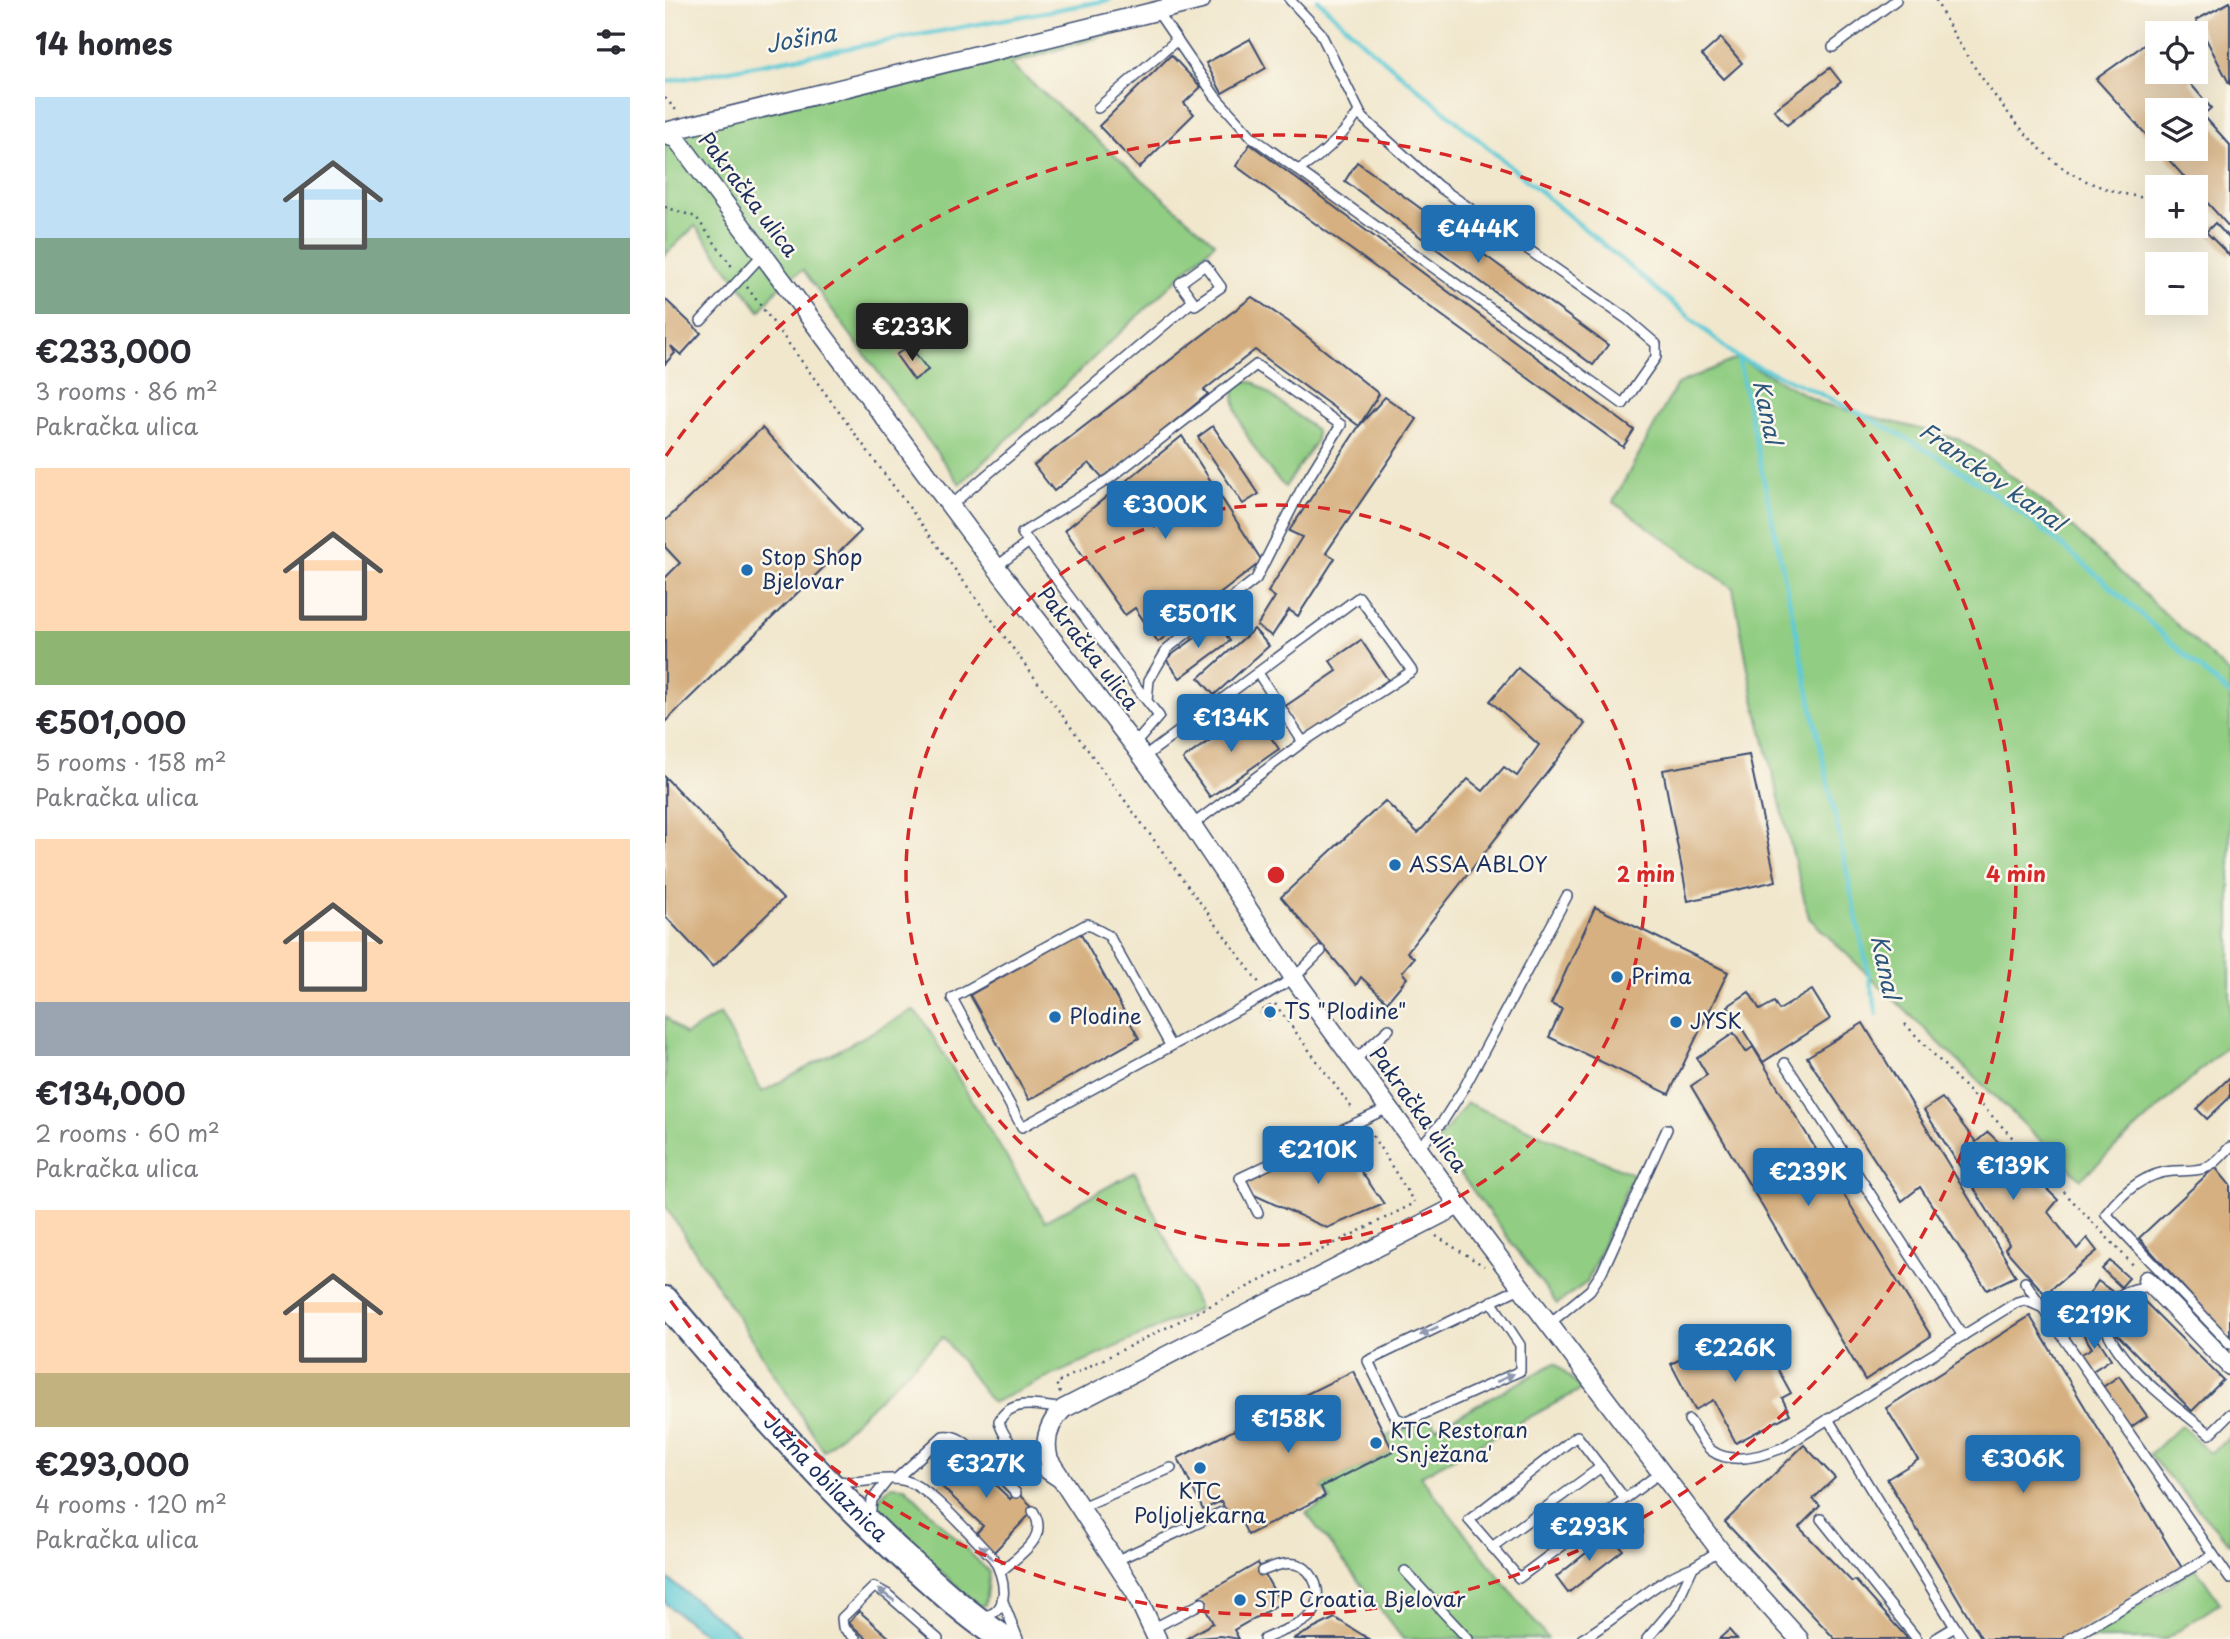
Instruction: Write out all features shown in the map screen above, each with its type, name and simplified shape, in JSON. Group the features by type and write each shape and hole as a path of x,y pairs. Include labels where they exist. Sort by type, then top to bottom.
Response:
{"main road":[{"name":"Južna obilaznica","path":"665,1300 753,1404 870,1525 1004,1639"}],"street":[{"path":"665,133 1164,5 1201,0"},
{"name":"Pakračka ulica","path":"665,133 676,138 950,506 1139,752 1192,825 1294,978 1459,1205 1523,1286 1720,1550 1799,1639"},
{"name":"Pakračka ulica","path":"1063,1404 1459,1205"},
{"path":"2150,1283 2230,1366"},
{"path":"1063,1404 1052,1420 1047,1456 1063,1486 1115,1561 1156,1634"}],"lane":[{"path":"1164,5 1177,40 1215,96 1252,137 1623,404 1655,356 1656,344 1627,319 1438,186 1359,112 1320,32 1290,0"},
{"path":"1833,47 1896,0"},
{"path":"1098,107 1177,40"},
{"path":"1298,170 1321,156 1345,133 1359,112"},
{"path":"702,321 763,254"},
{"path":"1205,265 1221,287 1195,305 1192,301 1180,283 1205,265"},
{"path":"950,506 1192,301"},
{"path":"1139,752 1159,716 1147,701 1022,533 1109,479 1256,365 1341,425 1301,490 1256,579 1168,648 1149,680 1147,701"},
{"path":"996,567 1029,542"},
{"path":"1139,752 1258,673 1359,597 1412,671 1303,742 1192,825"},
{"path":"1258,673 1303,742"},
{"path":"1418,1149 1443,1121 1464,1088 1567,896"},
{"path":"1170,1045 1108,936 1087,924 951,999 1022,1127 1294,978 1321,951"},
{"path":"1354,1061 1389,1030"},
{"path":"1785,1063 1963,1336"},
{"path":"1258,1213 1240,1178 1388,1108"},
{"path":"1550,1323 1590,1290 1602,1272 1667,1129"},
{"path":"2230,1147 2211,1165 2193,1171 2159,1172 2142,1180 2127,1190 2106,1214 2230,1343"},
{"path":"2025,1282 2230,1579"},
{"path":"2150,1283 2115,1296 2102,1314 2104,1326 2140,1378 2210,1434 2230,1414"},
{"path":"1491,1301 1520,1345 1520,1371 1406,1422 1396,1418 1367,1361 1491,1301 1523,1286"},
{"path":"1689,1420 1713,1451 1737,1458 1761,1457 1782,1448 2017,1302 2025,1300 2043,1308"},
{"path":"1063,1404 1017,1406 1004,1411 999,1421 1011,1442 1039,1470 1063,1486"},
{"path":"1828,1419 1963,1639"},
{"path":"870,1525 872,1500 943,1436 951,1435 961,1440 979,1455"},
{"path":"1625,1499 1577,1436 1469,1520 1519,1578 1616,1505 1625,1499 1661,1472"},
{"path":"1492,1547 1601,1467"},
{"path":"1079,1508 1171,1468"},
{"path":"996,1473 1016,1493"},
{"path":"821,1475 853,1483 906,1480 924,1492 992,1558 1001,1571 1002,1597 1018,1639"},
{"path":"1616,1505 1639,1532"},
{"path":"1001,1571 1037,1538 1040,1529 1033,1511"},
{"path":"1115,1561 1222,1511"},
{"path":"1822,1519 1917,1639"},
{"path":"1582,1639 1614,1619 1669,1576 1693,1567 1720,1550"},
{"path":"2069,1639 2213,1555"},
{"path":"1262,1571 1296,1564 1309,1572 1318,1587 1317,1604 1311,1616 1264,1639"},
{"path":"1647,1639 1675,1606 1693,1567"},
{"path":"1405,1571 1468,1639"},
{"path":"856,1639 843,1627 842,1618 874,1587 887,1594 938,1639"},
{"path":"972,1614 982,1617 995,1613 1002,1597"},
{"path":"1156,1634 1202,1603"},
{"path":"1935,1639 1955,1627"}],"path":[{"path":"1936,0 1973,68 2039,148 2067,171 2127,195 2145,198"},
{"path":"665,207 696,217 739,277"},
{"path":"746,286 1261,986"},
{"path":"1271,998 1361,1120 1418,1208"},
{"path":"1905,1024 2150,1283"},
{"path":"1063,1404 1056,1383 1415,1203"}],"green space":[{"path":"1162,18 1010,64 1215,243 960,484 803,270 783,282 760,311 695,226 665,255 665,132"},
{"path":"1738,358 1820,403 1958,439 1992,460 2062,518 2230,674 2230,1043 2081,1179 1809,918 1753,695 1733,588 1613,502 1677,384"},
{"path":"1245,381 1255,383 1316,430 1316,441 1285,487 1258,454 1242,426 1237,412 1235,386"},
{"path":"913,1010 923,1020 1045,1221 1135,1172 1199,1309 992,1403 943,1337 824,1451 665,1205 665,1016 685,1035 720,1014 762,1092"},
{"path":"1467,1103 1633,1174 1587,1282 1557,1304 1437,1142"},
{"path":"1555,1363 1582,1389 1420,1476 1548,1639 1403,1639 1306,1513 1331,1500 1321,1487 1393,1451 1386,1436 1432,1419 1436,1428"},
{"path":"2181,1425 2210,1453 2230,1437 2230,1544 2149,1455"},
{"path":"891,1486 905,1487 989,1572 985,1605 979,1606 882,1519 877,1500"},
{"path":"2196,1568 2220,1603 2166,1639 2088,1639"}],"water":[{"path":"665,1576 744,1639 711,1639 665,1603"}],"building":[{"path":"2230,2 2230,85 2208,43 2208,21 2196,20"},
{"path":"1721,38 1742,63 1724,79 1702,55"},
{"path":"1250,39 1266,68 1222,93 1206,63"},
{"path":"2145,44 2145,84 2191,84 2203,98 2145,98 2145,134 2096,79"},
{"path":"1171,55 1201,87 1184,103 1194,114 1139,168 1099,126"},
{"path":"1830,68 1841,82 1787,125 1774,110"},
{"path":"2208,121 2230,145 2230,228 2208,204 2208,175 2182,175 2170,161 2208,161"},
{"path":"1250,144 1634,430 1623,447 1236,166"},
{"path":"1357,162 1608,345 1593,365 1345,181"},
{"path":"2215,223 2230,239 2230,256 2208,234 2208,230"},
{"path":"1252,297 1289,322 1379,394 1359,426 1255,350 1204,390 1208,394 1104,479 1089,463 1054,491 1034,465"},
{"path":"665,299 701,333 681,355 671,346 675,353 665,364"},
{"path":"909,345 928,370 914,380 896,355"},
{"path":"1385,397 1417,419 1326,553 1335,558 1298,616 1289,610 1272,636 1257,626 1275,597 1268,592 1302,537 1289,531 1359,426"},
{"path":"1213,426 1259,494 1243,504 1198,437"},
{"name":"Stop Shop Bjelovar","path":"762,428 861,531 665,722 665,578 680,563 665,547 665,521"},
{"path":"1182,436 1262,561 1158,642 1135,608 1125,615 1065,530"},
{"path":"1217,622 1230,641 1180,678 1166,659"},
{"path":"1254,629 1269,646 1214,695 1199,678"},
{"path":"1361,640 1388,680 1304,737 1284,707 1337,671 1330,661"},
{"name":"ASSA ABLOY","path":"1518,668 1585,724 1407,952 1414,958 1402,972 1407,978 1387,1002 1361,977 1356,985 1281,897 1385,801 1418,833 1468,779 1483,791 1504,767 1517,776 1539,745 1490,701"},
{"path":"1252,711 1279,749 1210,797 1183,759"},
{"path":"1749,755 1776,881 1688,901 1663,770"},
{"path":"665,777 783,899 713,967 665,916"},
{"name":"Prima","path":"1595,907 1728,972 1669,1094 1549,1037 1562,1009 1551,1004"},
{"name":"Plodine","path":"1080,933 1139,1038 1029,1100 970,995"},
{"path":"1812,990 1830,1019 1763,1062 1728,1006 1749,992 1760,1010 1774,1002 1779,1010"},
{"name":"TS \"Plodine\"","path":"1270,1006 1276,1014 1269,1019 1263,1010"},
{"path":"1863,1023 2016,1276 1987,1290 1920,1187 1902,1201 1807,1057"},
{"path":"1734,1033 1746,1052 1753,1047 1931,1336 1865,1380 1691,1086 1707,1075 1697,1058"},
{"path":"2230,1077 2230,1097 2207,1119 2197,1109"},
{"path":"1942,1098 1976,1142 1988,1132 2058,1200 2048,1212 2077,1249 2087,1238 2097,1251 2045,1294 2005,1249 2009,1244 1924,1110"},
{"path":"1338,1139 1384,1204 1327,1228 1252,1194 1245,1179"},
{"path":"2215,1167 2230,1185 2230,1339 2139,1238"},
{"path":"2110,1261 2129,1278 2121,1287 2102,1269"},
{"path":"2098,1281 2113,1292 2097,1316 2082,1305"},
{"path":"2139,1296 2223,1380 2192,1411 2107,1324"},
{"path":"2030,1316 2182,1568 2064,1639 1982,1639 1887,1479 1918,1460 1886,1408"},
{"path":"2089,1325 2111,1359 2091,1372 2080,1355 2092,1348 2081,1331"},
{"path":"1741,1327 1760,1360 1770,1355 1791,1393 1782,1398 1790,1414 1736,1443 1713,1400 1695,1410 1671,1364"},
{"path":"1353,1371 1393,1451 1321,1487 1325,1496 1248,1535 1237,1513 1229,1517 1221,1501 1203,1510 1178,1458"},
{"path":"2119,1376 2147,1416 2128,1429 2100,1389"},
{"path":"1804,1445 1835,1478 1813,1499 1820,1506 1799,1527 1852,1582 1855,1580 1908,1639 1835,1639 1725,1522"},
{"path":"983,1450 1001,1468 990,1480 1010,1499 1017,1492 1035,1509 992,1554 974,1536 983,1526 939,1484 965,1456 971,1463"},
{"path":"1610,1534 1623,1550 1568,1593 1556,1577"},
{"name":"STP Croatia Bjelovar","path":"1258,1563 1281,1603 1234,1630 1239,1639 1221,1636 1185,1639 1213,1623 1199,1597"},
{"path":"859,1611 891,1639 867,1639 849,1623"},
{"path":"1335,1618 1369,1639 1293,1639"},
{"path":"1729,1630 1737,1639 1719,1639"}],"waterway":[{"name":"Jošina","path":"665,82 1109,0"},
{"name":"Kanal","path":"1318,0 1365,44 1738,358 1877,1014"},
{"name":"Franckov kanal","path":"1738,358 1853,410 1961,471 2030,520 2081,561 2230,695"}],"place":[{"name":"Stop Shop Bjelovar","path":"747,570"},
{"name":"ASSA ABLOY","path":"1395,865"},
{"name":"Prima","path":"1617,977"},
{"name":"TS \"Plodine\"","path":"1270,1012"},
{"name":"Plodine","path":"1055,1017"},
{"name":"JYSK","path":"1676,1022"},
{"name":"KTC Restoran 'Snježana'","path":"1376,1443"},
{"name":"KTC Poljoljekarna","path":"1200,1468"},
{"name":"STP Croatia Bjelovar","path":"1240,1600"}]}
